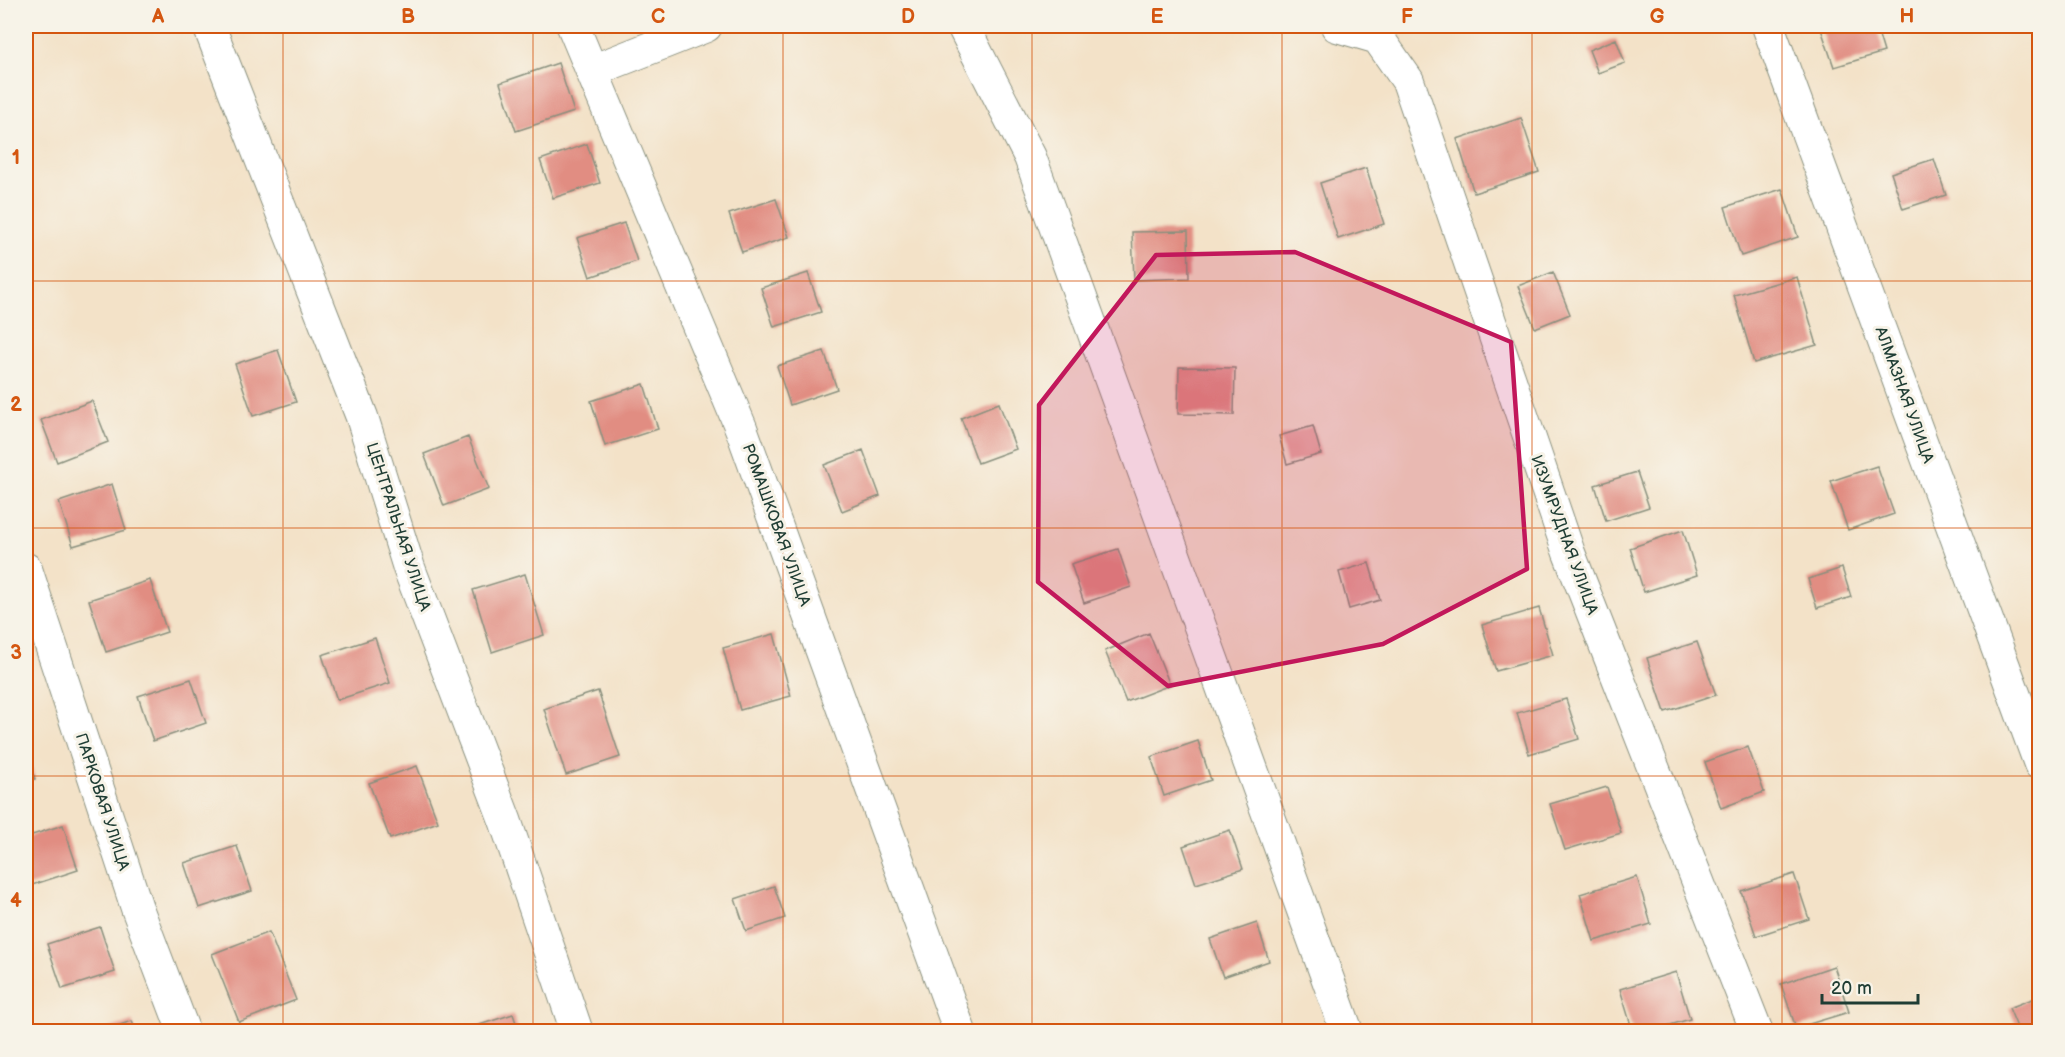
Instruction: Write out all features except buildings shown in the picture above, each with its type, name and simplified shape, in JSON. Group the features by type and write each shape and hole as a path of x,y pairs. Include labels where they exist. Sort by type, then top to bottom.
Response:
{"street":[{"name":"ЦЕНТРАЛЬНАЯ УЛИЦА","path":"208,26 362,417 409,568 505,820 577,1032"},
{"name":"РОМАШКОВАЯ УЛИЦА","path":"573,26 741,428 960,1032"},
{"path":"592,72 706,26"},
{"path":"963,26 1030,157 1347,1032"},
{"path":"1337,26 1376,32"},
{"name":"АЛМАЗНАЯ УЛИЦА","path":"1768,26 2040,764"},
{"name":"ИЗУМРУДНАЯ УЛИЦА","path":"1376,32 1408,81 1569,553 1757,1032"},
{"name":"ПАРКОВАЯ УЛИЦА","path":"26,569 137,908 184,1032"}],"highlighted area":[{"path":"1295,252 1511,342 1527,569 1383,644 1168,686 1038,582 1039,405 1156,255"}]}
